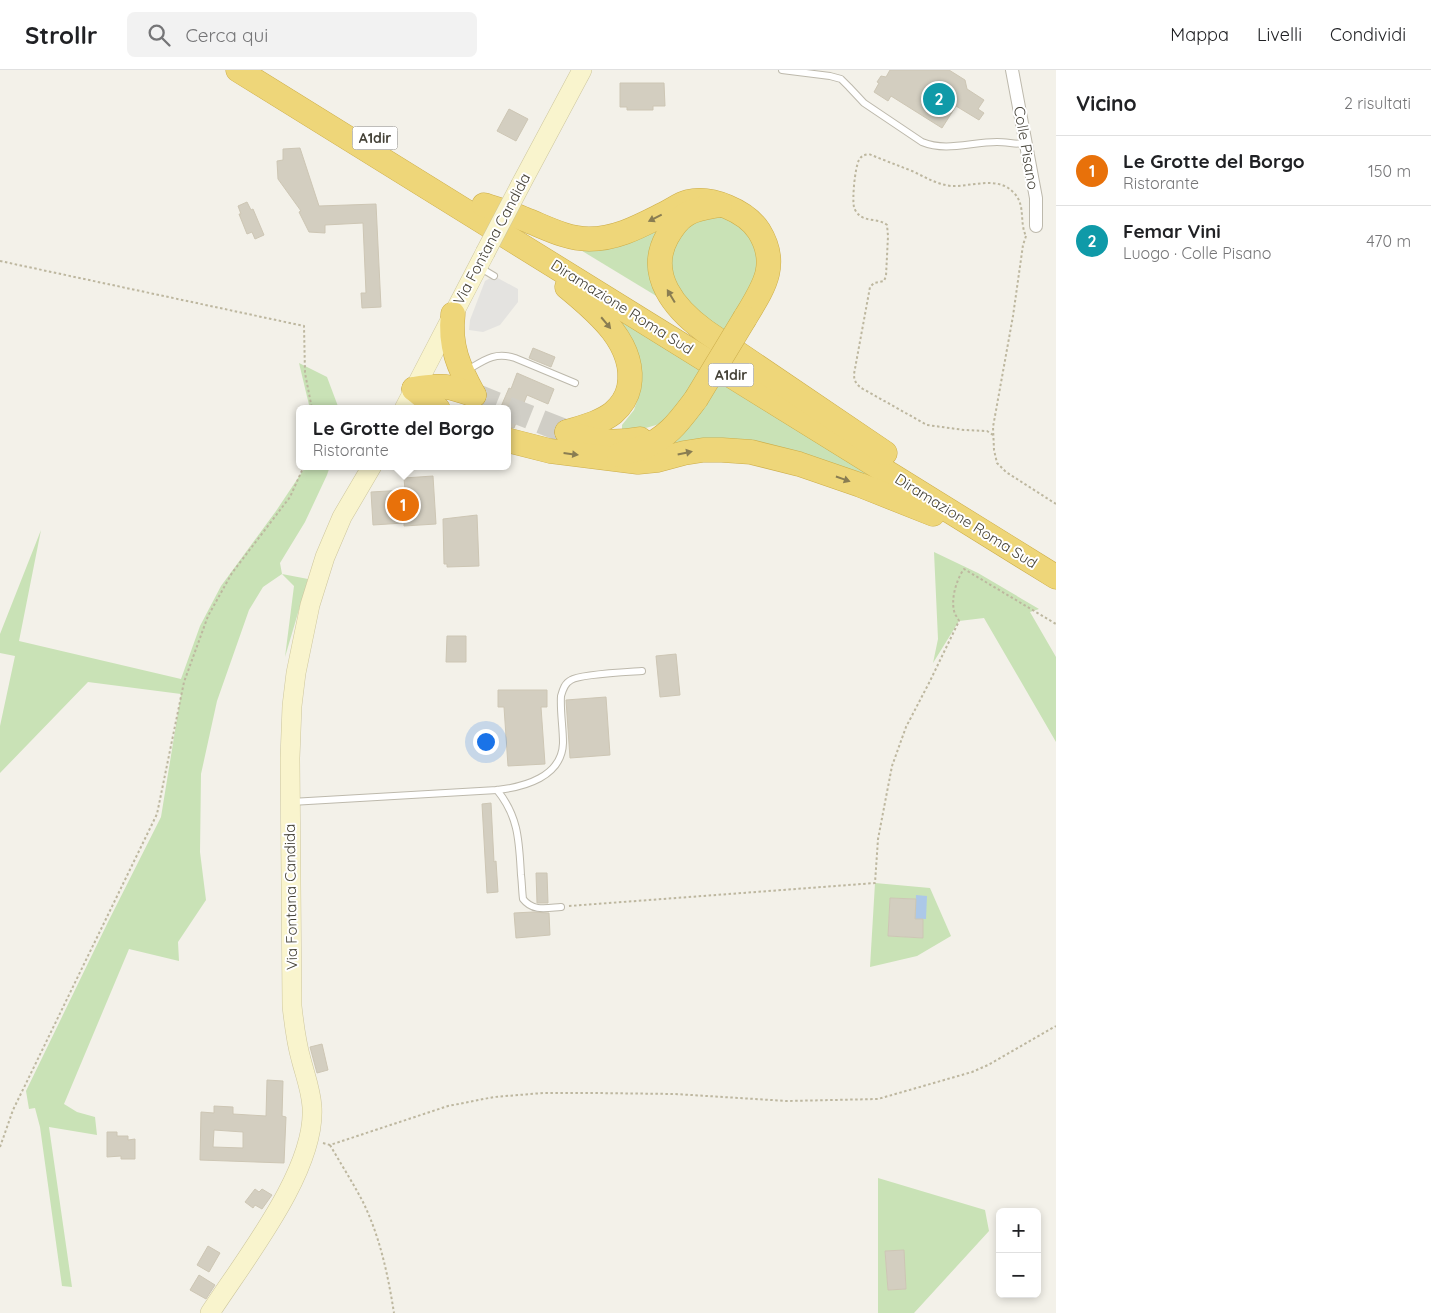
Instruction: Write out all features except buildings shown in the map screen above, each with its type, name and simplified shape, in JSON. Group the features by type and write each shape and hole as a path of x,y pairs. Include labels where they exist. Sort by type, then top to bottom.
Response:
{"highway":[{"name":"Diramazione Roma Sud","path":"238,70 1056,578"},
{"name":"Diramazione Roma Sud","path":"266,70 885,452 1056,560"},
{"path":"406,174 556,279 598,314 616,336 624,350 630,374 625,397 619,408 608,416 567,432 613,443 668,433"},
{"path":"484,205 508,212 558,233 571,237 591,239 618,235 689,202 700,201 720,205 739,212 752,221 762,236 769,256 766,280 696,399 668,433 643,447 608,459"},
{"path":"720,205 695,210 686,214 677,222 667,236 661,251 660,266 669,294 684,314 699,327 885,452"},
{"path":"409,399 430,386 442,386 474,395 462,373 452,343 451,326 453,314"},
{"path":"409,399 426,405"},
{"path":"511,441 550,451 644,462 694,452 722,450 751,452 787,460 917,507 958,526 1056,578"}],"main road":[{"name":"Via Fontana Candida","path":"409,399 453,314 486,265 521,184 582,70"},
{"name":"Via Fontana Candida","path":"210,1313 276,1211 297,1172 309,1140 312,1117 311,1097 296,1039 292,1006 290,758 292,706 300,649 310,605 330,543 370,470"}],"street":[{"name":"Colle Pisano","path":"1012,70 1036,198 1036,226"}],"lane":[{"path":"782,70 841,79 850,86 864,103 922,142 932,146 943,147 997,142 1025,144"},
{"path":"462,373 490,358 505,356 515,358 575,383"},
{"path":"290,802 497,790 530,783 546,774 558,762 563,744 561,696 562,690 569,680 579,676 642,671"},
{"path":"497,790 506,802 515,823 523,899 529,905 536,908 561,907"}],"path":[{"path":"994,435 987,432 927,425 863,389 854,380 870,286 884,281 886,276 888,236 887,224 883,221 871,220 860,216 854,208 854,180 858,161 863,156 869,154 914,172 928,180 942,184 953,186 986,183 998,184 1008,188 1021,205 1022,228 1026,236 993,427 994,435 994,450 997,463 1006,472 1056,504"},
{"path":"0,261 304,326 305,373 311,405"},
{"path":"0,1147 13,1110 157,814 184,682 208,616 232,573 290,497 302,470"},
{"path":"561,907 874,883 878,839 892,766 906,726 959,621 954,614 953,602 960,574 964,569 1056,624"},
{"path":"309,1140 330,1145 448,1106 494,1097 543,1093 675,1094 787,1102 878,1099 972,1072 988,1065 1056,1026"},
{"path":"330,1145 360,1197 373,1225 385,1263 394,1313"}],"green space":[{"path":"718,213 751,231 761,267 723,336 705,325 665,276 679,226"},
{"path":"668,215 658,297 569,243"},
{"path":"609,313 702,371 663,423 632,432 622,430 622,425 634,410 638,398"},
{"path":"299,363 327,377 338,405 309,405"},
{"path":"718,382 896,490 792,457 638,457"},
{"path":"303,470 329,470 305,522 280,563 282,574 263,587 249,610 217,701 201,774 200,852 206,900 178,942 179,961 129,949 64,1104 77,1112 95,1117 97,1135 49,1127 72,1287 62,1286 40,1127 35,1108 29,1109 26,1091 161,817 181,694 88,682 0,773 0,726 15,656 0,653 0,634 41,530 19,641 181,679 200,626 221,586"},
{"path":"934,552 978,573 1039,609 1030,612 1056,657 1056,742 984,618 959,621 933,663 938,639"},
{"path":"282,574 308,579 285,657 294,586"},
{"path":"875,883 930,888 951,936 917,956 870,967","holes":["890,898 915,899 915,919 923,919 922,938 888,936"]},
{"path":"878,1178 985,1210 989,1231 914,1313 878,1313","holes":["903,1250 906,1289 888,1290 885,1251"]}],"shaded area":[{"path":"494,276 518,289 518,302 500,325 483,332 469,330 470,320 485,281"}],"water":[{"path":"916,895 927,896 926,919 915,919"}],"tunnel":[{"path":"474,395 499,405"},
{"path":"511,410 567,432"}],"place":[{"name":"Femar Vini","path":"939,99"},
{"name":"Le Grotte del Borgo","path":"403,505"}]}
